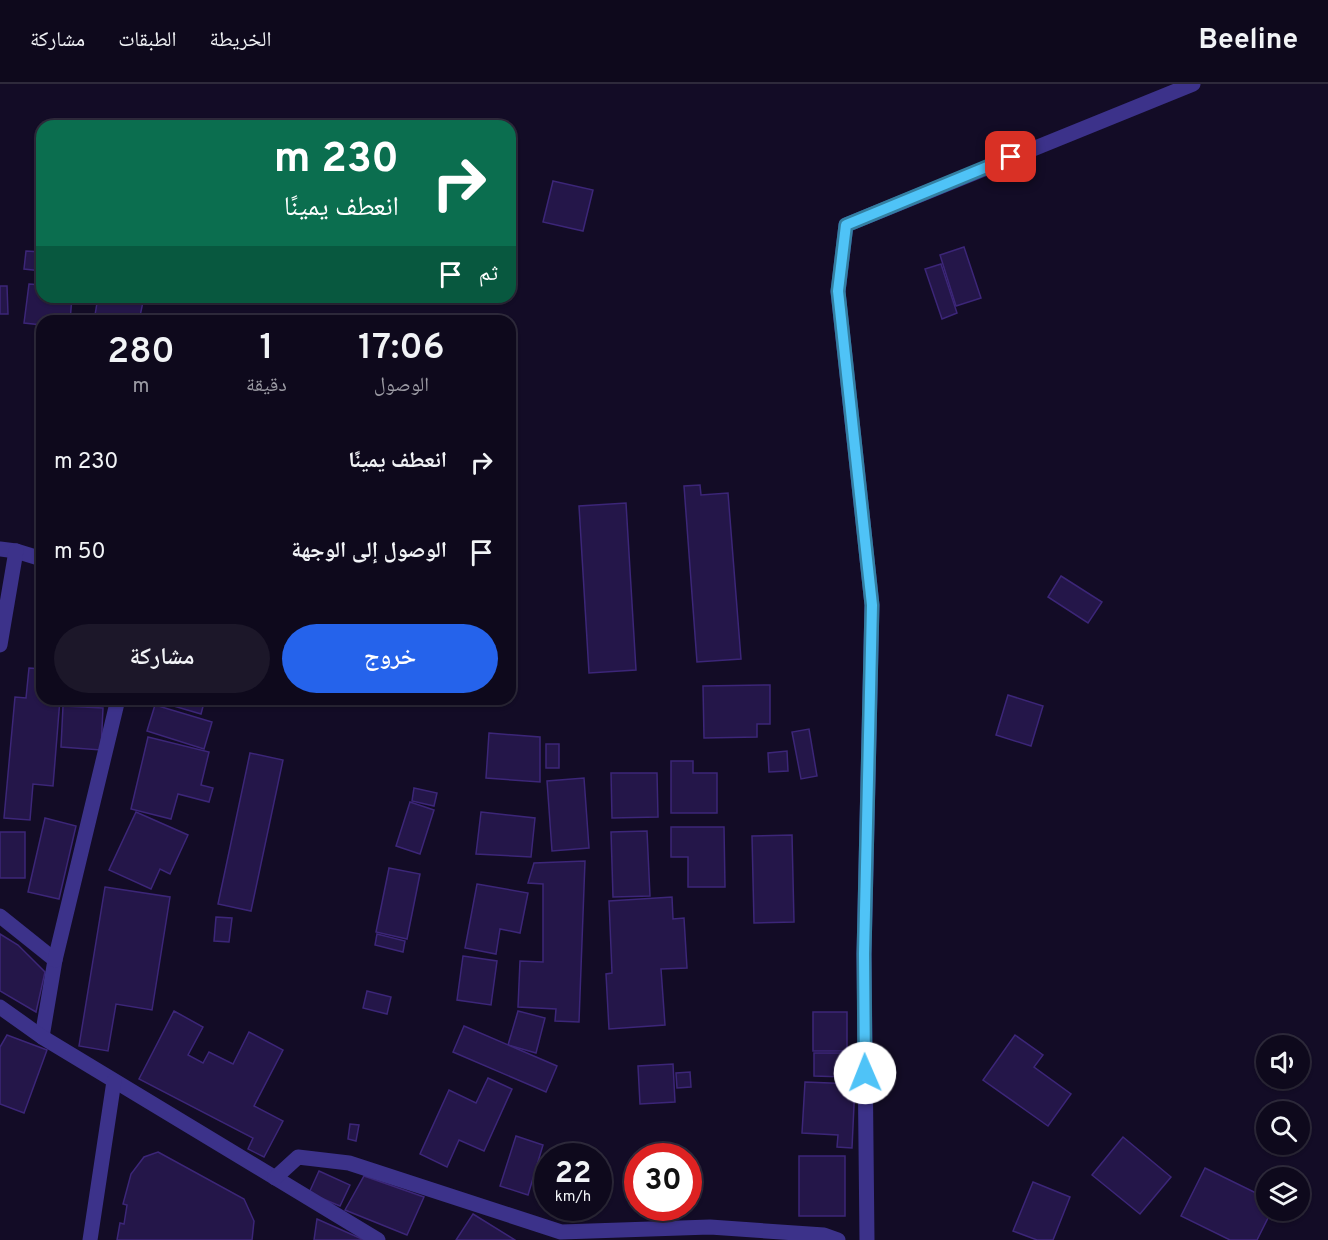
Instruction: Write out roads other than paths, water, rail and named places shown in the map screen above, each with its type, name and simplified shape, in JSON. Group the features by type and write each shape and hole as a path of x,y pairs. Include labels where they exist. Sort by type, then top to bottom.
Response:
{"street":[{"path":"867,1240 864,954 872,605 838,291 846,225 1193,84"},
{"path":"0,549 16,550 36,557"},
{"path":"0,645 16,550"},
{"path":"42,1037 55,960 117,705"},
{"path":"0,916 55,960"},
{"path":"0,1007 42,1037 378,1240"},
{"path":"90,1240 114,1081"},
{"path":"275,1178 298,1157 349,1162 561,1232 710,1227 824,1235 838,1240"}]}
